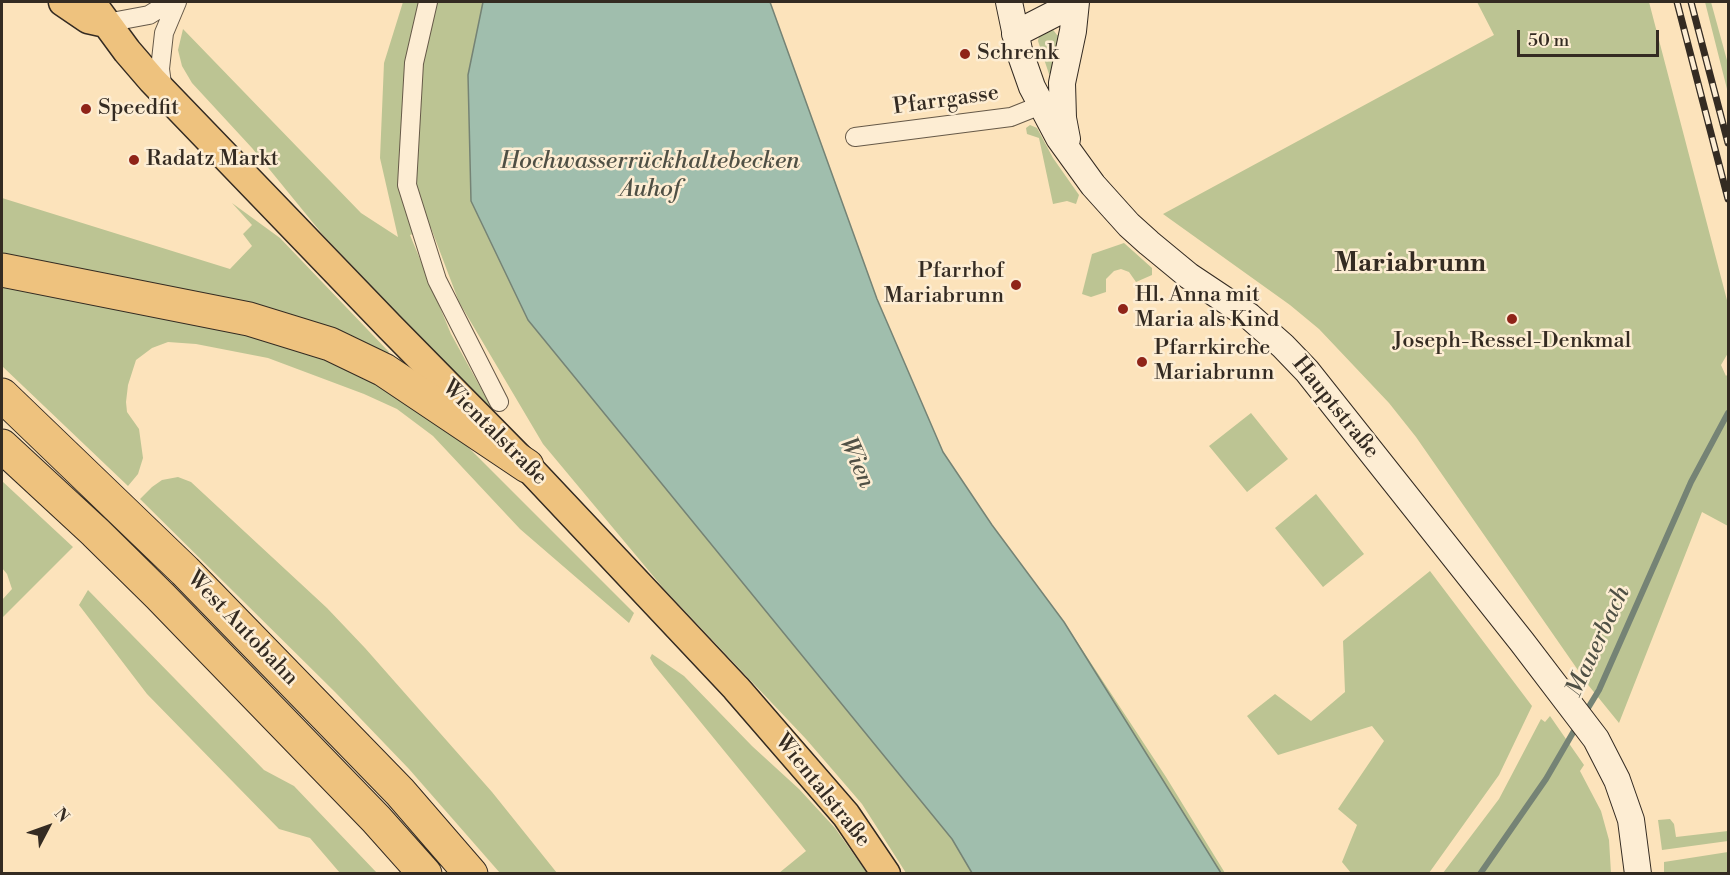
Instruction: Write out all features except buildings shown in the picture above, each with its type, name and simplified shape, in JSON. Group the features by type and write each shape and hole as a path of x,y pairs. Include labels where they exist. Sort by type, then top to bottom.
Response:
{"highway":[{"path":"2,270 249,319 330,344 384,370 527,466"},
{"name":"West Autobahn","path":"2,395 194,580 400,792 471,873"},
{"name":"West Autobahn","path":"2,446 152,588 376,819 425,873"}],"main road":[{"path":"63,2 88,19 99,12"},
{"path":"1009,2 1024,65 1051,103"},
{"path":"1015,34 1054,14 1068,2"},
{"path":"1051,103 1063,73 1073,31 1076,2"},
{"name":"Wientalstraße","path":"99,12 127,51 163,91 527,466 736,688 846,814 886,873"},
{"name":"Hauptstraße","path":"1051,103 1070,154 1093,185 1129,225 1189,276 1249,316 1307,371 1596,739 1617,780 1631,820 1638,873"}],"street":[{"path":"99,12 149,15 170,2"},
{"path":"163,91 160,69 164,33 177,2"},
{"path":"428,2 414,63 406,185 437,280 499,402"},
{"name":"Pfarrgasse","path":"855,137 1011,117 1051,103"}],"green space":[{"name":"Hochwasserrückhaltebecken Auhof","path":"403,2 770,2 877,299 943,452 992,525 1064,622 1166,777 1225,873 906,873 862,804 806,739 664,589 543,444 459,302 431,228 410,235 451,334 499,421 323,235 252,148 192,83 182,66 178,50 183,29 361,213 398,237 380,158 384,63"},
{"path":"1477,2 1649,2 1728,304 1728,353 1721,365 1726,376 1728,374 1728,526 1702,512 1619,723 1589,686 1416,437 1389,403 1319,329 1290,305 1163,214 1494,35"},
{"path":"1705,2 1711,2 1728,64 1728,93"},
{"path":"1051,27 1057,35 1064,36 1052,75 1049,74 1038,41 1039,36"},
{"path":"1030,125 1037,128 1053,158 1079,195 1076,204 1067,201 1053,204 1039,138 1027,134 1026,128"},
{"path":"2,198 230,269 252,246 243,234 252,225 232,203 280,238 389,352 385,356 2,257"},
{"path":"1124,243 1152,268 1152,275 1136,282 1129,272 1121,269 1114,271 1106,279 1106,292 1091,297 1082,294 1092,254"},
{"path":"2,281 272,340 374,376 450,429 634,613 629,623 520,529 433,436 397,409 364,394 268,358 196,344 168,342 152,348 136,360 128,385 126,402 127,412 139,429 143,458 138,474 128,486 2,366"},
{"path":"1251,413 1288,459 1247,492 1209,446"},
{"path":"178,477 191,482 327,608 492,792 557,873 500,873 409,769 335,692 140,499 162,480"},
{"path":"2,481 73,547 2,618 2,600 12,589 7,574 2,568"},
{"path":"1316,494 1364,554 1323,587 1275,528"},
{"path":"1430,571 1532,706 1499,775 1429,873 1351,873 1342,862 1357,825 1338,809 1384,741 1372,726 1278,755 1247,716 1275,694 1311,721 1345,692 1343,641"},
{"path":"88,590 264,770 294,786 377,873 340,873 310,838 279,829 147,694 79,605"},
{"path":"652,654 684,676 752,746 799,789 835,828 867,873 779,873 806,851 654,665 650,658"},
{"path":"1550,716 1584,765 1580,771 1601,811 1609,840 1611,873 1443,873 1499,799 1541,719 1545,722"},
{"path":"1670,819 1674,824 1676,837 1728,831 1728,841 1662,850 1658,820"},
{"path":"1728,852 1728,873 1664,873 1664,862"}],"water":[{"name":"Hochwasserrückhaltebecken Auhof","path":"483,2 770,2 877,299 943,452 992,525 1064,622 1221,873 972,873 952,839 528,320 471,201 468,75"}],"waterway":[{"name":"Mauerbach","path":"1585,713 1599,690 1691,482 1728,413"},
{"name":"Mauerbach","path":"1480,874 1546,779 1578,724"}],"railway":[{"path":"1677,2 1728,199"},
{"path":"1691,2 1728,143"}],"place":[{"name":"Schrenk","path":"965,54"},
{"name":"Speedfit","path":"86,109"},
{"name":"Radatz Markt","path":"134,160"},
{"name":"Pfarrhof Mariabrunn","path":"1016,285"},
{"name":"Hl. Anna mit Maria als Kind","path":"1123,309"},
{"name":"Joseph-Ressel-Denkmal","path":"1512,319"},
{"name":"Pfarrkirche Mariabrunn","path":"1142,362"}],"district":[{"name":"Mariabrunn","path":"1410,265"}],"water label":[{"name":"Wien","path":"856,463"}]}
